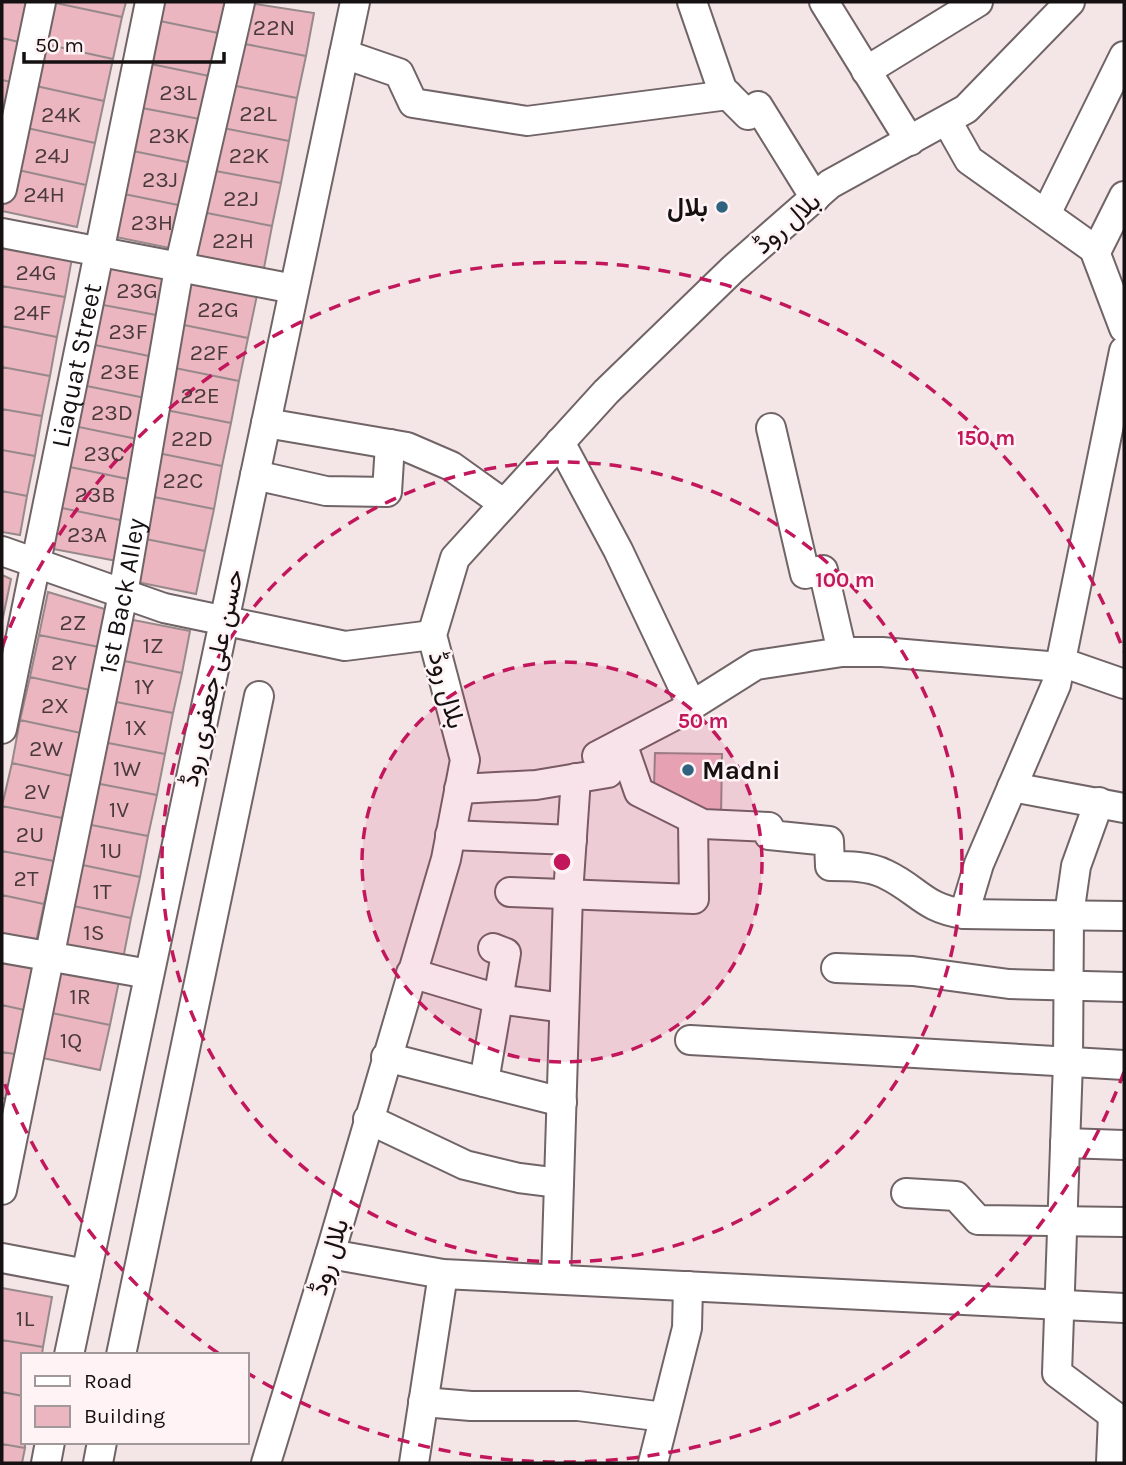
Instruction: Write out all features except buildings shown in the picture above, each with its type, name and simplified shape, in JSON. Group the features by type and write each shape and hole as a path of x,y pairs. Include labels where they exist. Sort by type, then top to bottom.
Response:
{"street":[{"path":"2,189 41,2"},
{"name":"Liaquat Street","path":"2,729 150,2"},
{"name":"1st Back Alley","path":"2,1190 123,594 179,268 240,2"},
{"path":"692,2 722,89 748,115 758,106 815,198"},
{"path":"866,71 978,2"},
{"name":"بلال روڈ","path":"266,1463 331,1254 450,835 465,760 432,635 455,558 606,392 664,335 830,184 966,109 1070,2"},
{"name":"حسن علی جعفری روڈ","path":"69,1353 344,54 351,3"},
{"path":"835,6 866,71 909,141"},
{"path":"344,54 399,73 413,103 527,121 728,95"},
{"path":"1046,214 1124,56"},
{"path":"947,121 969,160 1096,252 1124,328"},
{"path":"1096,252 1124,195"},
{"path":"2,233 294,289"},
{"path":"964,914 979,864 1056,685 1124,351"},
{"path":"266,423 407,447 451,466 504,504"},
{"path":"772,428 805,574 823,570 842,652"},
{"path":"560,442 618,550 692,706"},
{"path":"255,475 326,491 387,492 390,444"},
{"path":"2,551 164,608 345,646 432,635"},
{"path":"459,789 536,785 608,773 597,755 692,706 756,665 842,652 922,654 1060,665 1124,684"},
{"path":"121,1353 259,696"},
{"path":"622,743 639,792 703,824 769,827 769,835 829,841 830,866 858,867 885,874 939,910 964,914 1124,916"},
{"path":"556,1279 568,894 576,778"},
{"path":"1012,787 1111,805 1076,866 1069,915 1068,1062 1057,1373 1118,1415 1111,1463"},
{"path":"510,892 694,899 694,820"},
{"path":"450,835 572,840"},
{"path":"2,948 149,974"},
{"path":"484,1082 506,953 493,948"},
{"path":"836,968 913,971 1009,984 1124,987"},
{"path":"411,973 498,999 564,1008"},
{"path":"690,1040 1124,1065"},
{"path":"386,1057 562,1101"},
{"path":"368,1119 465,1164 519,1178 559,1183"},
{"path":"1065,1143 1124,1145"},
{"path":"906,1193 956,1196 978,1220 1124,1222"},
{"path":"331,1254 443,1274 1124,1308"},
{"path":"2,1258 86,1274"},
{"path":"414,1463 443,1274"},
{"path":"653,1463 687,1328 688,1286"},
{"path":"423,1402 471,1406 578,1406 664,1417"},
{"path":"46,1463 50,1444"},
{"path":"98,1463 102,1444"}],"place":[{"name":"بلال","path":"722,207"},
{"name":"Madni","path":"688,770"}]}
